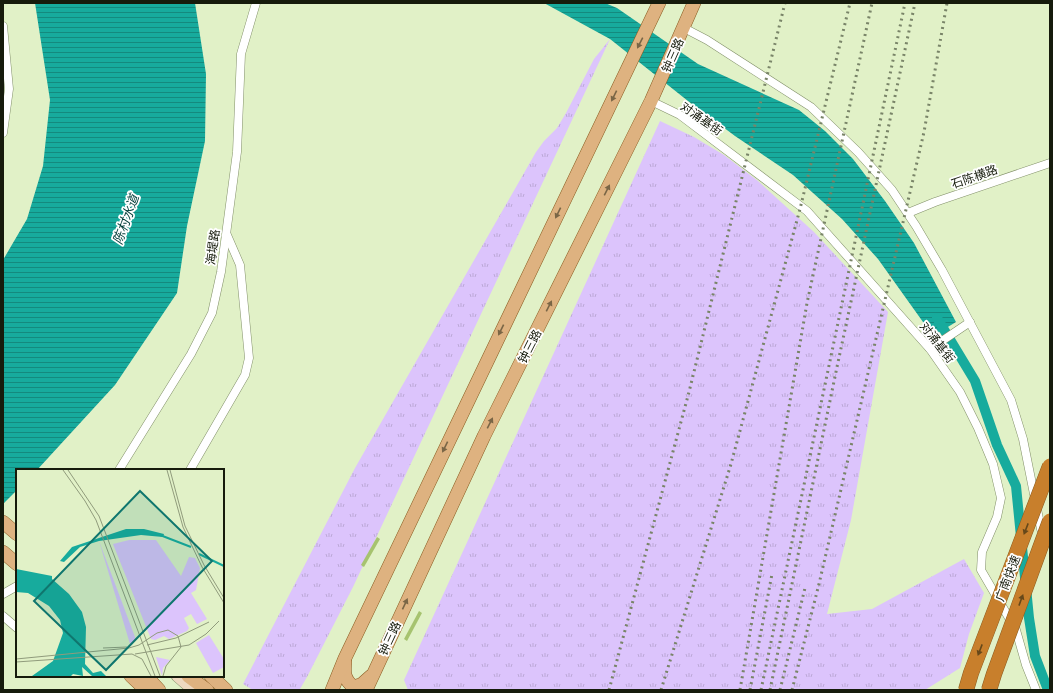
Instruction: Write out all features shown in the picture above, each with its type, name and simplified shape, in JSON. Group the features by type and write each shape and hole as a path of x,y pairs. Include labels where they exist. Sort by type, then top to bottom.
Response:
{"highway":[{"name":"广南快速","path":"966,690 971,673 1050,466"},
{"name":"广南快速","path":"989,690 1050,521"}],"main road":[{"path":"332,690 345,658 659,3"},
{"name":"钟三路","path":"366,690 371,676 484,436 651,101 694,3"},
{"path":"3,522 16,533"},
{"path":"3,552 16,563"},
{"path":"345,658 344,673 348,683 354,687 362,684 371,676"},
{"path":"325,690 345,658"},
{"path":"132,677 146,690"},
{"path":"147,677 159,690"},
{"path":"189,677 206,690"},
{"path":"212,677 226,690"}],"street":[{"name":"海堤路","path":"120,469 191,354 212,313 221,272 237,152 241,54 256,3"},
{"path":"3,26 9,89 3,133"},
{"path":"684,28 706,40 811,107 858,152 892,190 908,213 942,270 1013,407 1023,439 1041,529 1050,526"},
{"name":"对涌基街","path":"651,101 680,115 808,211 932,347 960,392 978,428 993,464 1001,498 997,517 982,552 981,570 1016,630 1026,665 1036,690"},
{"name":"石陈横路","path":"908,213 935,202 1050,163"},
{"path":"191,469 245,375 249,358 240,265 226,234"},
{"path":"932,347 970,322"},
{"path":"3,594 16,587"},
{"path":"3,616 16,627"},
{"path":"147,677 163,690"},
{"path":"178,677 193,690"}],"green space":[{"path":"610,39 353,587 307,677 298,690 253,690 243,684 355,468 536,152 544,141 557,128 594,59"},
{"path":"660,121 694,137 724,155 758,181 814,232 888,312 851,520 827,614 872,609 964,559 984,593 969,634 960,668 925,690 408,690 404,680"}],"water":[{"name":"陈村水道","path":"35,3 195,3 206,74 205,141 187,226 177,293 115,385 38,469 16,469 16,491 3,504 3,260 27,219 43,166 50,100"},
{"path":"544,3 605,3 617,8 698,64 799,110 825,131 853,159 885,201 914,243 956,322 933,336 878,259 842,219 793,175 735,136 610,39"}],"building":[{"path":"377,537 380,539 364,567 361,565"},
{"path":"419,611 422,613 407,641 404,639"}],"waterway":[{"path":"937,318 975,381 997,445 1016,486 1029,618 1035,656 1048,690"}],"railway":[{"path":"609,690 689,392 785,3"},
{"path":"661,690 731,464 800,209 850,3"},
{"path":"740,690 807,303 872,3"},
{"path":"761,690 905,3"},
{"path":"770,690 915,3"},
{"path":"792,690 819,584 924,132 947,3"},
{"path":"750,690 772,574"},
{"path":"780,690 805,588"}]}
